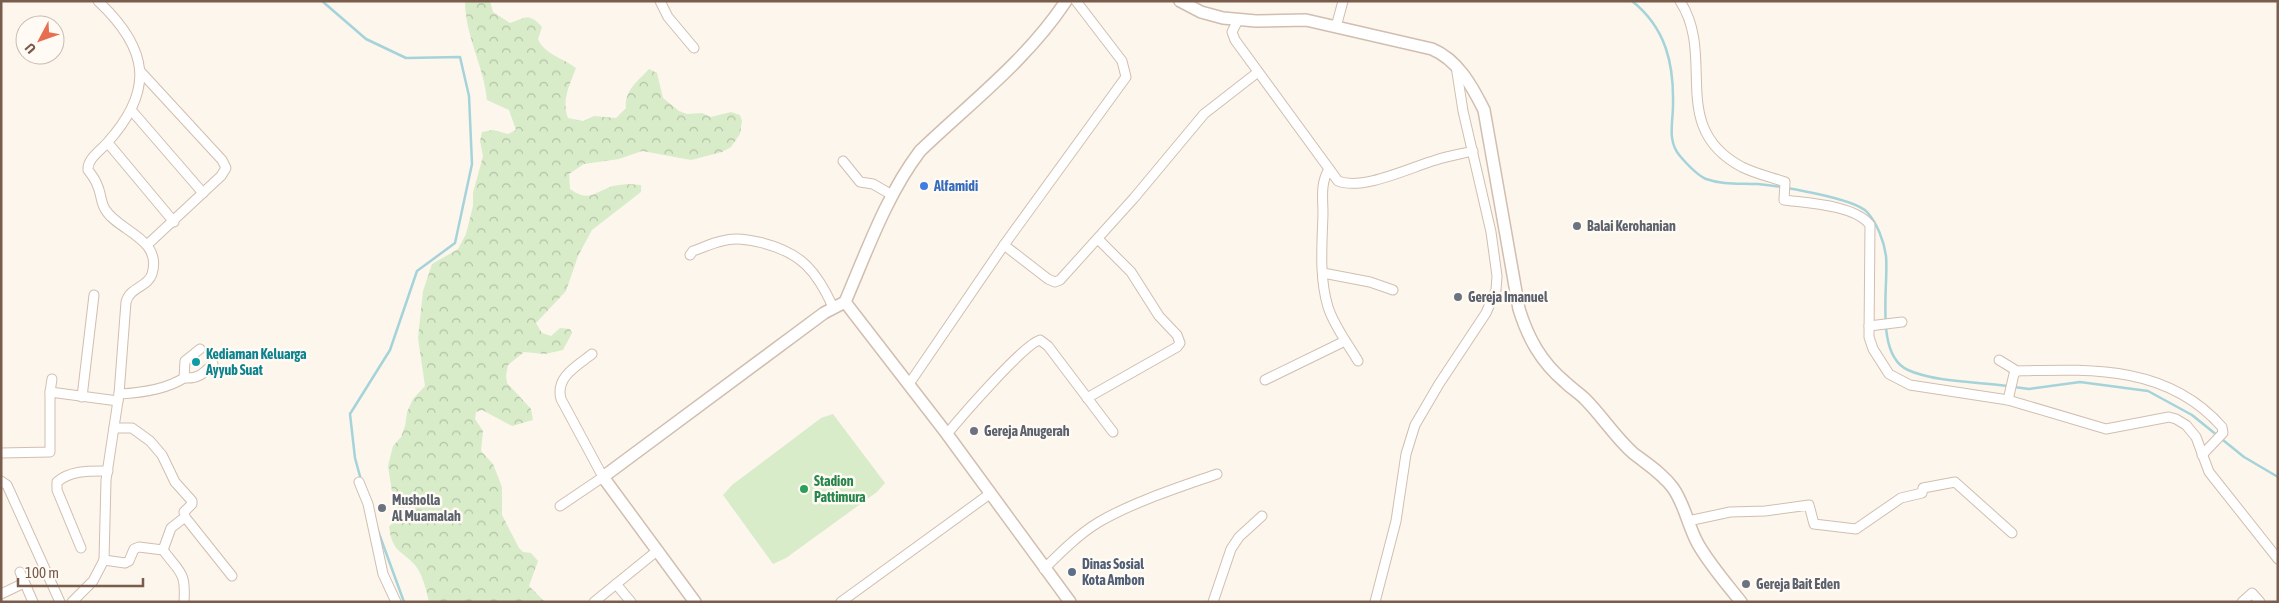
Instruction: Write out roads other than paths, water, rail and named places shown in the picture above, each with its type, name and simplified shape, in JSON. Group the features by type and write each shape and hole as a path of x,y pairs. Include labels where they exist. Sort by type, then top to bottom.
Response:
{"street":[{"path":"72,602 93,581 104,560 108,471 118,398 127,297 134,289 149,280 152,272 151,252 147,245 105,210 98,186 88,170 90,161 108,143 132,110 140,84 140,71 126,33 113,15 98,1"},
{"path":"660,1 668,17 694,48"},
{"path":"560,506 603,477 765,356 834,307 845,302 892,195 920,150 1001,77 1053,21 1066,1"},
{"path":"909,384 1004,245 1126,77 1122,61 1076,1"},
{"path":"1336,27 1343,1"},
{"path":"1680,1 1695,37 1698,84 1696,100 1701,123 1707,135 1724,154 1740,166 1786,183 1783,200 1845,210 1862,216 1870,225 1869,337 1873,349 1889,374 1899,381 1933,389 2009,397 2106,430 2169,417 2176,419 2196,437 2209,472 2218,486 2278,559"},
{"path":"1182,2 1201,12 1238,20 1306,20 1432,49 1444,54 1456,66 1484,110 1519,309 1526,330 1547,364 1564,382 1585,398 1612,431 1633,452 1662,476 1680,499 1697,542 1708,560 1741,602"},
{"path":"1238,20 1233,29 1233,36 1328,170 1341,182 1360,182 1474,150"},
{"path":"1375,602 1396,521 1406,454 1416,424 1439,384 1486,313 1496,290 1495,256 1474,150 1463,111 1456,66"},
{"path":"140,71 225,165 224,173 174,222 147,245"},
{"path":"1004,245 1048,279 1055,282 1060,280 1098,239 1204,114 1258,72"},
{"path":"132,110 203,193"},
{"path":"108,143 174,222"},
{"path":"843,161 860,182 873,184 892,195"},
{"path":"1328,170 1322,186 1322,273 1329,307 1345,341 1358,361"},
{"path":"690,255 693,251 720,241 734,239 750,240 781,248 792,253 806,265 824,286 834,307"},
{"path":"1087,398 1177,347 1180,343 1177,335 1159,316 1132,272 1098,239"},
{"path":"1322,273 1370,282 1393,290"},
{"path":"82,397 94,295"},
{"path":"845,302 947,434 1070,602"},
{"path":"1869,326 1893,323"},
{"path":"947,434 1017,357 1036,341 1044,342 1048,346 1113,432"},
{"path":"1265,380 1345,341"},
{"path":"184,378 185,361 200,349"},
{"path":"592,354 566,375 560,390 561,399 603,477 695,602"},
{"path":"1999,360 2015,373 2109,370 2146,379 2186,396 2222,427 2220,436 2202,455"},
{"path":"50,392 82,397 118,398 168,386 184,378 194,379 201,376 213,364"},
{"path":"2009,397 2015,373"},
{"path":"1,453 50,452 50,392 52,379"},
{"path":"114,428 132,428 157,449 166,462 172,477 192,501 192,504 184,512 185,517 232,576"},
{"path":"81,548 57,490 57,482 62,478 82,471 108,471"},
{"path":"1044,569 1078,538 1106,518 1217,474"},
{"path":"1,481 7,486 60,602"},
{"path":"359,482 368,504 383,574 396,602"},
{"path":"1688,521 1730,512 1764,511 1809,505 1814,524 1856,529 1901,498 1922,493 1923,488 1955,482 2012,533"},
{"path":"841,602 991,493"},
{"path":"1213,602 1231,549 1239,537 1262,516"},
{"path":"163,550 171,528 185,517"},
{"path":"104,560 125,562 129,560 134,549 139,547 163,550 178,566 184,577 186,589 184,602"},
{"path":"594,602 658,550"},
{"path":"20,572 32,602"},
{"path":"1,594 24,583"},
{"path":"616,584 631,602"},
{"path":"2242,602 2252,593 2260,602"}],"waterway":[{"path":"322,1 366,39 406,58 460,57 469,96 472,164 455,243 417,271 390,350 350,414 355,458 361,480"},
{"path":"1632,1 1653,23 1666,48 1672,75 1673,144 1688,165 1695,172 1712,181 1768,185 1798,190 1847,202 1867,212 1877,227 1885,250 1885,318 1891,350 1897,362 1908,370 1931,377 2008,386"},
{"path":"2014,387 2029,389 2080,382 2148,391 2192,415 2244,457 2278,477"},
{"path":"377,528 404,602"}],"place":[{"name":"Alfamidi","path":"924,186"},
{"name":"Balai Kerohanian","path":"1577,226"},
{"name":"Gereja Imanuel","path":"1458,297"},
{"name":"Kediaman Keluarga Ayyub Suat","path":"196,362"},
{"name":"Gereja Anugerah","path":"974,431"},
{"name":"Stadion Pattimura","path":"804,489"},
{"name":"Musholla Al Muamalah","path":"382,508"},
{"name":"Dinas Sosial Kota Ambon","path":"1072,572"},
{"name":"Gereja Bait Eden","path":"1746,584"}]}
